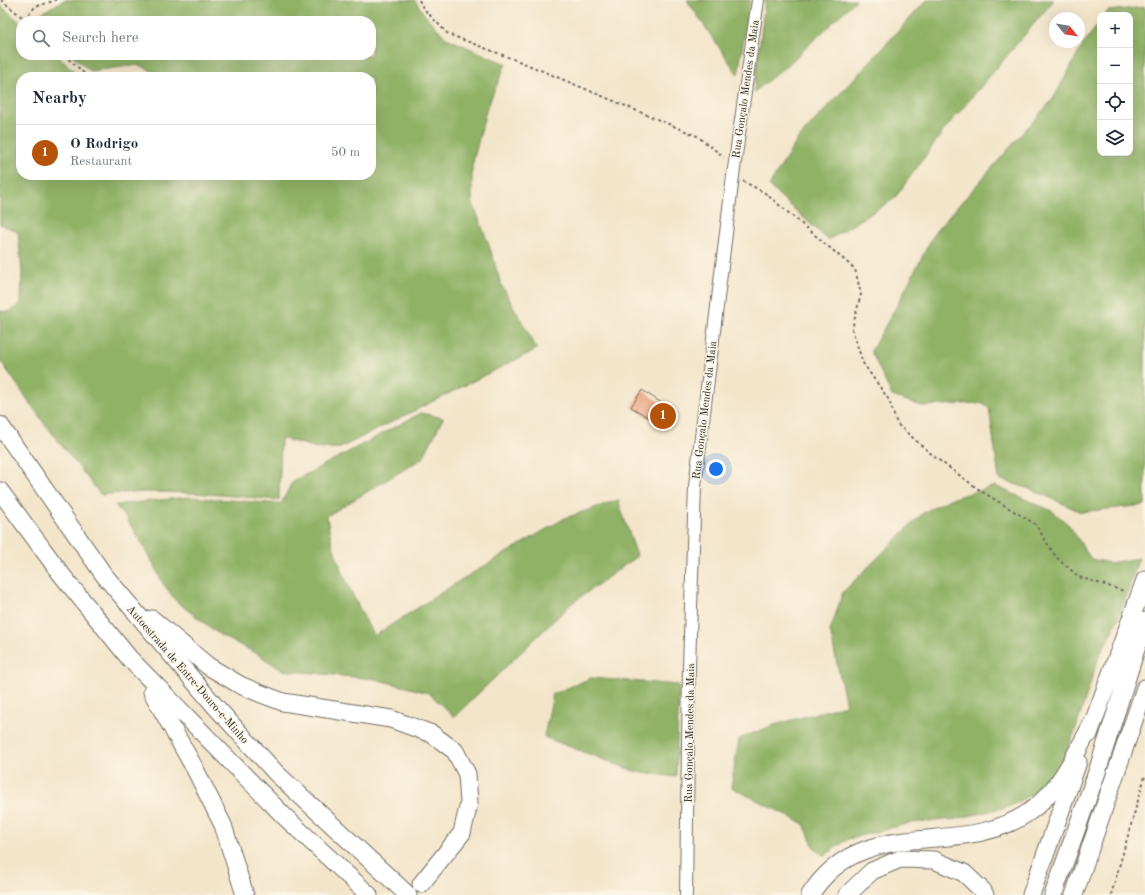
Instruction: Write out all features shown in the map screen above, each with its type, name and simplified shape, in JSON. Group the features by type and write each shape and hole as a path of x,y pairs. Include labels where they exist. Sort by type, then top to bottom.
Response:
{"highway":[{"name":"Autoestrada de Entre-Douro-e-Minho","path":"0,425 104,576 247,742 305,801 408,895"},
{"path":"0,490 61,574 130,658 285,817 369,895"},
{"path":"104,576 197,657 240,685 282,702 390,719 432,734 455,752 467,774 469,803 462,833 421,884"},
{"path":"1031,895 1145,580"},
{"path":"1053,895 1097,772 1145,621"},
{"path":"130,658 159,701 220,818 245,895"},
{"path":"1074,895 1145,688"},
{"path":"810,895 820,880 849,856 896,841 959,836 997,828 1029,812 1052,790 1092,724"},
{"path":"847,895 872,871 900,859 934,860 964,873 985,895"}],"street":[{"name":"Rua Gonçalo Mendes da Maia","path":"686,895 689,667 695,486 734,170 758,0"}],"path":[{"path":"1,0 21,16"},
{"path":"29,16 35,7 56,0"},
{"path":"419,0 424,8 448,34 526,64 697,136 734,170 765,193 855,269 861,294 852,329 863,363 888,400 897,424 936,458 981,491 1035,524 1056,557 1079,577 1124,591"},
{"path":"70,60 83,72"},
{"path":"1111,895 1145,776"}],"green space":[{"path":"64,0 415,0 424,14 446,38 506,64 487,107 472,166 472,201 489,245 501,284 537,349 340,448 317,448 281,438 279,500 168,492 101,495 44,423 0,360 0,311 9,312 21,303 22,271 18,232 0,224 0,5 16,19 16,60 61,60 76,72 16,72 16,180 376,180 376,72 154,72 139,65 90,71 78,60 376,60 376,16 36,16"},
{"path":"687,0 750,0 738,75"},
{"path":"765,0 856,0 792,61 754,92"},
{"path":"927,0 1054,0 945,129 894,199 828,240 769,186 798,139"},
{"path":"1145,7 1145,505 1081,512 1033,490 999,479 989,408 981,403 922,406 892,396 871,351 895,309 935,232 1053,99 1081,48 1085,48 1085,42 1097,26 1097,156 1133,156 1133,12 1107,12"},
{"path":"421,413 443,418 423,458 327,516 339,563 352,593 374,636 461,580 565,518 618,500 637,556 571,604 454,717 429,693 375,679 282,670 256,653 220,635 176,601 162,582 150,557 128,521 115,505 188,497 281,504 292,482"},
{"path":"995,486 1052,511 1069,525 1091,559 1110,563 1139,558 1118,619 1098,659 1076,728 1060,768 1037,791 1011,806 956,819 910,823 848,839 824,856 814,847 804,824 731,787 739,739 774,725 846,705 830,631 843,592 923,513 950,499"},
{"path":"591,678 679,685 676,777 634,771 544,737 553,694"}],"building":[{"path":"642,390 666,406 656,422 631,407"}],"place":[{"name":"O Rodrigo","path":"663,416"}]}
